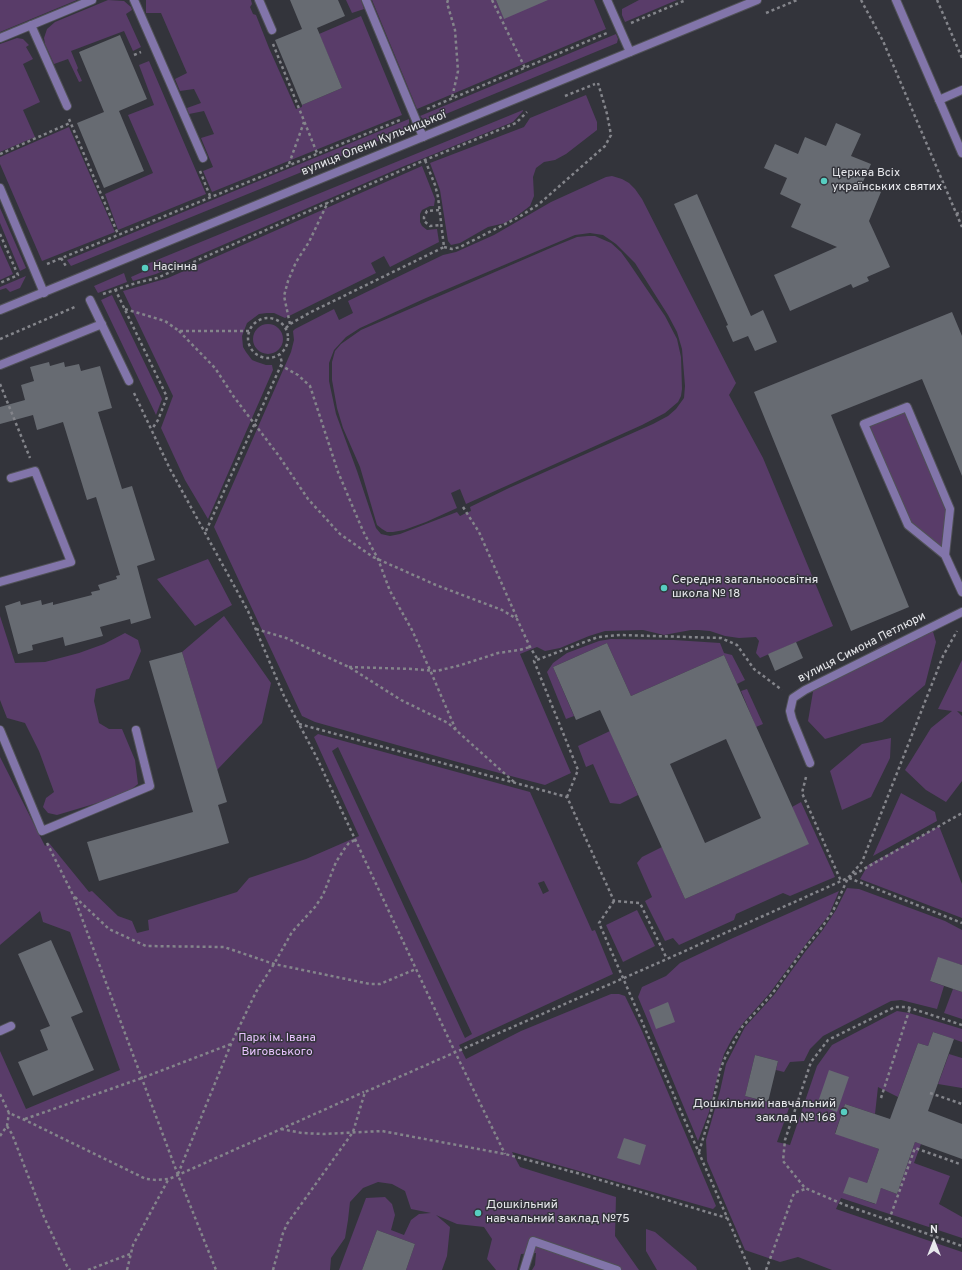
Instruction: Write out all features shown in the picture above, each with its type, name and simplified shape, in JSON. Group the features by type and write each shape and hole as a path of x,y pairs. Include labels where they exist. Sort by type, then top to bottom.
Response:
{"street":[{"path":"0,38 92,0"},
{"path":"134,0 203,158"},
{"path":"259,0 272,30"},
{"path":"366,0 423,137"},
{"path":"607,0 630,52"},
{"name":"вулиця Олени Кульчицької","path":"0,310 757,0"},
{"path":"896,0 962,154"},
{"path":"30,25 67,106"},
{"path":"939,100 962,90"},
{"path":"0,188 44,293"},
{"path":"90,300 129,381"},
{"path":"0,365 102,324"},
{"path":"945,555 950,509 907,407 864,424 908,525 945,555 962,592"},
{"path":"0,582 71,562 35,471 11,478"},
{"name":"вулиця Симона Петлюри","path":"810,763 790,712 793,698 805,690 962,612"},
{"path":"0,730 42,831 150,786 136,730"},
{"path":"0,1031 11,1026"},
{"path":"524,1270 533,1241 617,1270"}],"path":[{"path":"448,0 447,2 455,30 458,71 452,98"},
{"path":"492,0 525,68"},
{"path":"43,265 413,115 686,0"},
{"path":"760,16 797,0"},
{"path":"861,0 883,41 962,227"},
{"path":"937,0 962,58"},
{"path":"272,30 269,35 317,153"},
{"path":"286,328 290,324 444,247 452,249 460,247 519,218 540,204 605,146 611,135 607,114 598,83 561,98"},
{"path":"67,106 70,124 118,234"},
{"path":"98,296 115,289 157,278 425,160 516,123 525,112 532,109"},
{"path":"289,164 304,122"},
{"path":"0,154 70,124"},
{"path":"425,160 435,186 444,247"},
{"path":"290,324 284,296 288,281 296,262 309,242 328,202"},
{"path":"439,210 427,211 424,221 430,226 441,225"},
{"path":"956,214 962,212"},
{"path":"0,234 18,275 0,283"},
{"path":"61,258 67,269"},
{"path":"115,289 167,397 158,420 152,429"},
{"path":"0,339 75,307"},
{"path":"125,310 164,321 179,331 215,368 234,397 308,499 340,534 373,557 436,585 502,610 517,619"},
{"path":"269,317 278,320 286,328 288,332 288,342 284,351 280,355 265,358 256,354 249,346 249,331 251,326 259,320 269,317"},
{"path":"179,331 249,331"},
{"path":"206,532 282,363 280,355"},
{"path":"280,365 298,375 310,386 338,472 363,531 378,559 390,591 412,630 456,730"},
{"path":"129,381 170,469 206,532 248,611 284,696 355,840 505,1154"},
{"path":"0,384 35,471"},
{"path":"463,507 479,532 517,619 538,660"},
{"path":"699,1152 711,1112 720,1070 725,1058 742,1027 772,994 804,949 820,930 833,911 848,878 862,862 943,656 958,628"},
{"path":"256,629 286,638 349,666 401,700 448,723 515,782"},
{"path":"614,901 568,797 578,770 534,661 598,637 620,635 721,638 737,645 754,669 793,698"},
{"path":"349,666 437,671 462,665 498,652 519,650 530,647"},
{"path":"299,724 568,797"},
{"path":"810,763 802,793 842,881"},
{"path":"9,1114 25,1120 146,1179 169,1179 842,881 962,813"},
{"path":"42,831 74,897 178,1175 216,1270"},
{"path":"178,1175 231,1044 256,992 292,932 315,907 323,895 336,862 345,848 349,843 355,840"},
{"path":"848,878 962,923"},
{"path":"74,897 109,929 140,944 151,947 224,947 274,964 358,982 375,984 380,984 416,969"},
{"path":"614,901 640,903 667,959"},
{"path":"614,901 599,923 750,1270"},
{"path":"962,1024 910,1008 895,1006 828,1040 811,1062 785,1140 783,1161 805,1188 845,1205 962,1246"},
{"path":"880,1098 910,1008"},
{"path":"25,1120 231,1044"},
{"path":"272,1270 287,1224 353,1132 365,1092"},
{"path":"930,1093 962,1104"},
{"path":"0,1094 9,1114 7,1126 0,1136"},
{"path":"7,1126 12,1134 44,1217 70,1270"},
{"path":"281,1129 302,1133 324,1134 382,1131 505,1154 585,1175 727,1218"},
{"path":"889,1220 915,1148 960,1164"},
{"path":"127,1270 133,1245 169,1179"},
{"path":"766,1270 794,1193 805,1188"},
{"path":"88,1270 130,1254"}],"green space":[{"path":"0,0 77,0 0,32"},
{"path":"108,0 124,1 131,7 132,10 126,14 141,47 133,51 124,31 71,51 82,81 79,82 68,59 54,64 45,44 44,38 47,29 55,22"},
{"path":"146,0 251,0 252,4 250,7 253,14 256,15 296,109 342,88 319,34 361,16 402,115 212,192 203,171 213,167 201,138 214,134 204,111 189,114 187,108 201,103 194,89 180,91 175,79 187,73 161,13 146,13"},
{"path":"346,0 361,0 364,9 352,13"},
{"path":"372,0 496,0 504,18 543,0 594,0 606,29 417,109"},
{"path":"639,0 677,0 625,22 622,15 622,9"},
{"path":"616,34 618,39 617,43 429,121 425,121 420,116"},
{"path":"17,38 23,39 29,45 26,47 33,59 23,64 40,102 23,110 35,137 0,152 0,44"},
{"path":"149,61 206,194 118,230 105,194 153,173 128,115 154,105 139,65"},
{"path":"586,95 597,122 597,130 566,154 555,160 544,162 536,168 533,177 534,196 530,206 505,223 488,227 460,243 451,245 448,241 440,190 430,163 524,127 530,118"},
{"path":"523,110 513,122 402,167 156,274 133,281 131,277 149,269 147,264"},
{"path":"409,119 409,123 405,129 400,132 71,266 67,260"},
{"path":"69,127 115,232 42,261 0,164 0,157"},
{"path":"422,166 435,199 434,206 430,206 422,210 420,214 420,222 427,230 437,229 439,242 390,267 384,256 371,263 376,273 285,318 274,313 259,314 247,323 242,336 243,347 252,360 266,365 272,365 273,370 208,519 185,480 161,428 173,396 123,291 168,278"},
{"path":"612,176 629,183 642,199 736,383 729,395 763,458 833,626 760,658 756,653 759,641 756,637 739,638 725,636 710,631 698,630 664,635 643,630 605,631 560,648 545,651 537,647 520,654 571,773 545,785 315,722 302,716 214,527 291,352 294,340 293,331 334,309 339,320 353,313 348,301 443,255 456,252 494,235 551,202 606,177","holes":["590,233 603,235 616,244 635,263 677,332 682,349 685,386 684,398 676,409 668,416 653,424 470,507 471,511 460,516 457,512 400,534 390,536 381,534 376,528 336,414 329,381 329,363 334,350 346,337 360,328 426,298 575,235"]},
{"path":"0,208 26,268 20,271 0,223"},
{"path":"595,236 611,243 621,252 665,316 677,339 681,357 682,389 678,402 665,413 642,425 466,504 460,489 451,493 457,508 426,522 404,530 393,532 387,532 382,529 377,525 360,467 343,428 337,408 332,380 332,362 335,351 341,344 361,330 555,246 577,237"},
{"path":"0,245 13,274 0,280"},
{"path":"124,273 127,282 98,293 94,286"},
{"path":"26,276 20,288 10,292 6,288 0,290 0,287"},
{"path":"112,295 162,399 156,415 101,300"},
{"path":"268,324 279,328 283,339 279,350 268,354 257,350 253,339 257,328"},
{"path":"905,411 946,510 944,549 910,523 870,426"},
{"path":"208,559 232,605 195,626 157,579"},
{"path":"0,616 15,663 45,662 79,653 104,644 125,633 138,640 141,651 129,679 96,689 94,701 99,723 109,729 122,729 135,760 138,784 129,791 104,801 57,815 48,813 43,807 46,798 54,792 39,751 25,723 7,718 0,700"},
{"path":"224,616 271,683 262,723 217,770 182,652"},
{"path":"931,625 936,642 925,685 882,722 825,739 808,721 814,686 881,646"},
{"path":"611,639 674,640 720,643 724,653 732,655 745,680 737,684 724,655 631,696 607,643 553,667 574,716 566,719 547,672 553,663 567,653 599,641"},
{"path":"962,660 962,712 957,711 962,716 962,781 946,802 926,790 905,770 931,728 952,711 938,709"},
{"path":"747,689 763,724 756,727 741,691"},
{"path":"610,731 638,795 620,804 610,803 593,764 586,767 578,746"},
{"name":"Парк ім. Івана Виговського","path":"318,734 530,792 592,931 595,930 613,974 459,1045 466,1059 521,1031 611,994 625,996 642,1031 716,1206 713,1209 512,1152 520,1167 616,1197 615,1236 639,1270 532,1270 535,1265 536,1253 521,1254 517,1270 496,1270 487,1259 492,1239 484,1227 457,1224 436,1215 450,1227 447,1256 442,1270 406,1270 415,1244 377,1230 362,1270 339,1270 366,1198 385,1197 392,1204 395,1215 391,1230 404,1235 411,1220 419,1214 431,1213 411,1209 405,1191 392,1184 378,1182 363,1188 350,1202 345,1238 331,1258 330,1270 0,1270 0,1051 26,1109 120,1070 70,932 43,922 40,911 0,945 0,757 45,846 49,843 89,892 92,891 118,916 132,921 137,933 149,930 148,920 237,892 249,878 306,859 359,836 314,737","holes":["338,747 472,1034 465,1038 332,751","544,881 549,891 543,894 538,883"]},
{"path":"891,738 890,758 871,797 842,810 830,771 862,744"},
{"path":"901,793 935,812 937,821 873,856"},
{"path":"801,802 835,877 790,896 783,893 736,914 734,920 679,945 673,938 665,941 645,901 652,897 637,863 642,857 662,847 685,899 808,844 792,807"},
{"path":"939,826 962,884 962,918 860,879 868,865"},
{"name":"Дошкільний навчальний заклад № 168","path":"847,888 859,889 945,921 962,930 962,965 938,958 930,981 944,986 937,1009 901,1000 891,1001 823,1036 810,1049 804,1061 790,1062 784,1072 776,1070 778,1061 755,1055 745,1096 789,1108 777,1142 790,1145 817,1066 832,1045 897,1011 909,1013 962,1029 962,1042 933,1032 928,1046 918,1043 898,1097 878,1087 875,1114 845,1104 835,1133 879,1149 867,1183 844,1193 875,1204 881,1188 897,1194 915,1142 921,1144 914,1163 950,1176 939,1204 962,1217 962,1238 841,1198 836,1209 962,1252 962,1270 832,1270 798,1257 780,1262 745,1250 707,1161 706,1140 726,1064 745,1027 774,995 822,931 836,910"},
{"path":"839,891 829,915 769,994 733,1037 724,1054 709,1112 698,1141 638,997 642,987 666,976 680,963"},
{"path":"637,910 655,946 623,962 606,925"},
{"path":"953,989 962,992 962,1019 944,1013"},
{"path":"949,1054 962,1058 962,1088 938,1084"},
{"path":"646,1229 655,1232 696,1267 697,1270 657,1270 646,1251"}],"building":[{"path":"290,0 338,0 345,16 317,28 342,88 302,105 275,40 302,29"},
{"path":"496,0 548,0 504,19"},
{"path":"120,35 147,99 119,111 144,171 104,188 77,123 104,112 79,52"},
{"path":"836,123 861,134 851,156 871,164 862,184 881,192 869,221 890,267 867,277 869,281 853,288 851,284 790,311 774,275 837,247 791,227 801,204 780,194 787,178 764,168 775,144 798,154 805,137 826,146"},
{"path":"697,194 751,316 763,310 777,342 755,351 748,336 733,342 726,326 728,325 674,204"},
{"path":"952,312 962,336 962,476 922,379 831,415 909,607 851,631 754,392"},
{"path":"49,362 50,366 64,362 65,367 79,364 81,371 100,366 112,408 98,412 122,489 132,486 155,560 137,566 151,618 131,624 130,619 100,627 103,636 65,646 63,637 32,645 33,650 18,654 5,606 20,601 21,605 41,600 42,605 53,602 53,605 92,595 91,592 100,590 98,585 117,579 116,576 120,575 96,497 87,500 63,422 37,430 33,415 0,424 0,407 25,400 21,385 34,381 30,367"},
{"path":"796,642 803,658 775,671 768,654"},
{"path":"607,643 631,696 724,655 809,844 685,899 600,710 576,720 553,667","holes":["726,739 761,818 705,843 670,764"]},
{"path":"182,652 227,802 218,805 229,843 99,881 87,842 193,812 149,661"},
{"path":"51,940 83,1012 71,1017 94,1070 33,1096 18,1062 48,1050 40,1030 50,1026 18,954"},
{"path":"938,957 962,965 962,992 930,981"},
{"path":"668,1002 675,1022 656,1029 649,1010"},
{"path":"933,1032 954,1039 928,1111 962,1124 962,1159 915,1142 897,1194 881,1188 876,1204 843,1193 849,1177 867,1183 879,1149 835,1134 845,1104 890,1119 918,1043 928,1046"},
{"path":"755,1055 778,1061 768,1102 745,1096"},
{"path":"829,1070 849,1077 837,1112 817,1105"},
{"path":"624,1138 646,1145 640,1165 617,1158"},
{"path":"377,1230 415,1244 406,1270 362,1270"}],"place":[{"name":"Церква Всіх українських святих","path":"824,181"},
{"name":"Насінна","path":"145,268"},
{"name":"Середня загальноосвітня школа № 18","path":"664,588"},
{"name":"Дошкільний навчальний заклад № 168","path":"844,1112"},
{"name":"Дошкільний навчальний заклад №75","path":"478,1213"}]}
